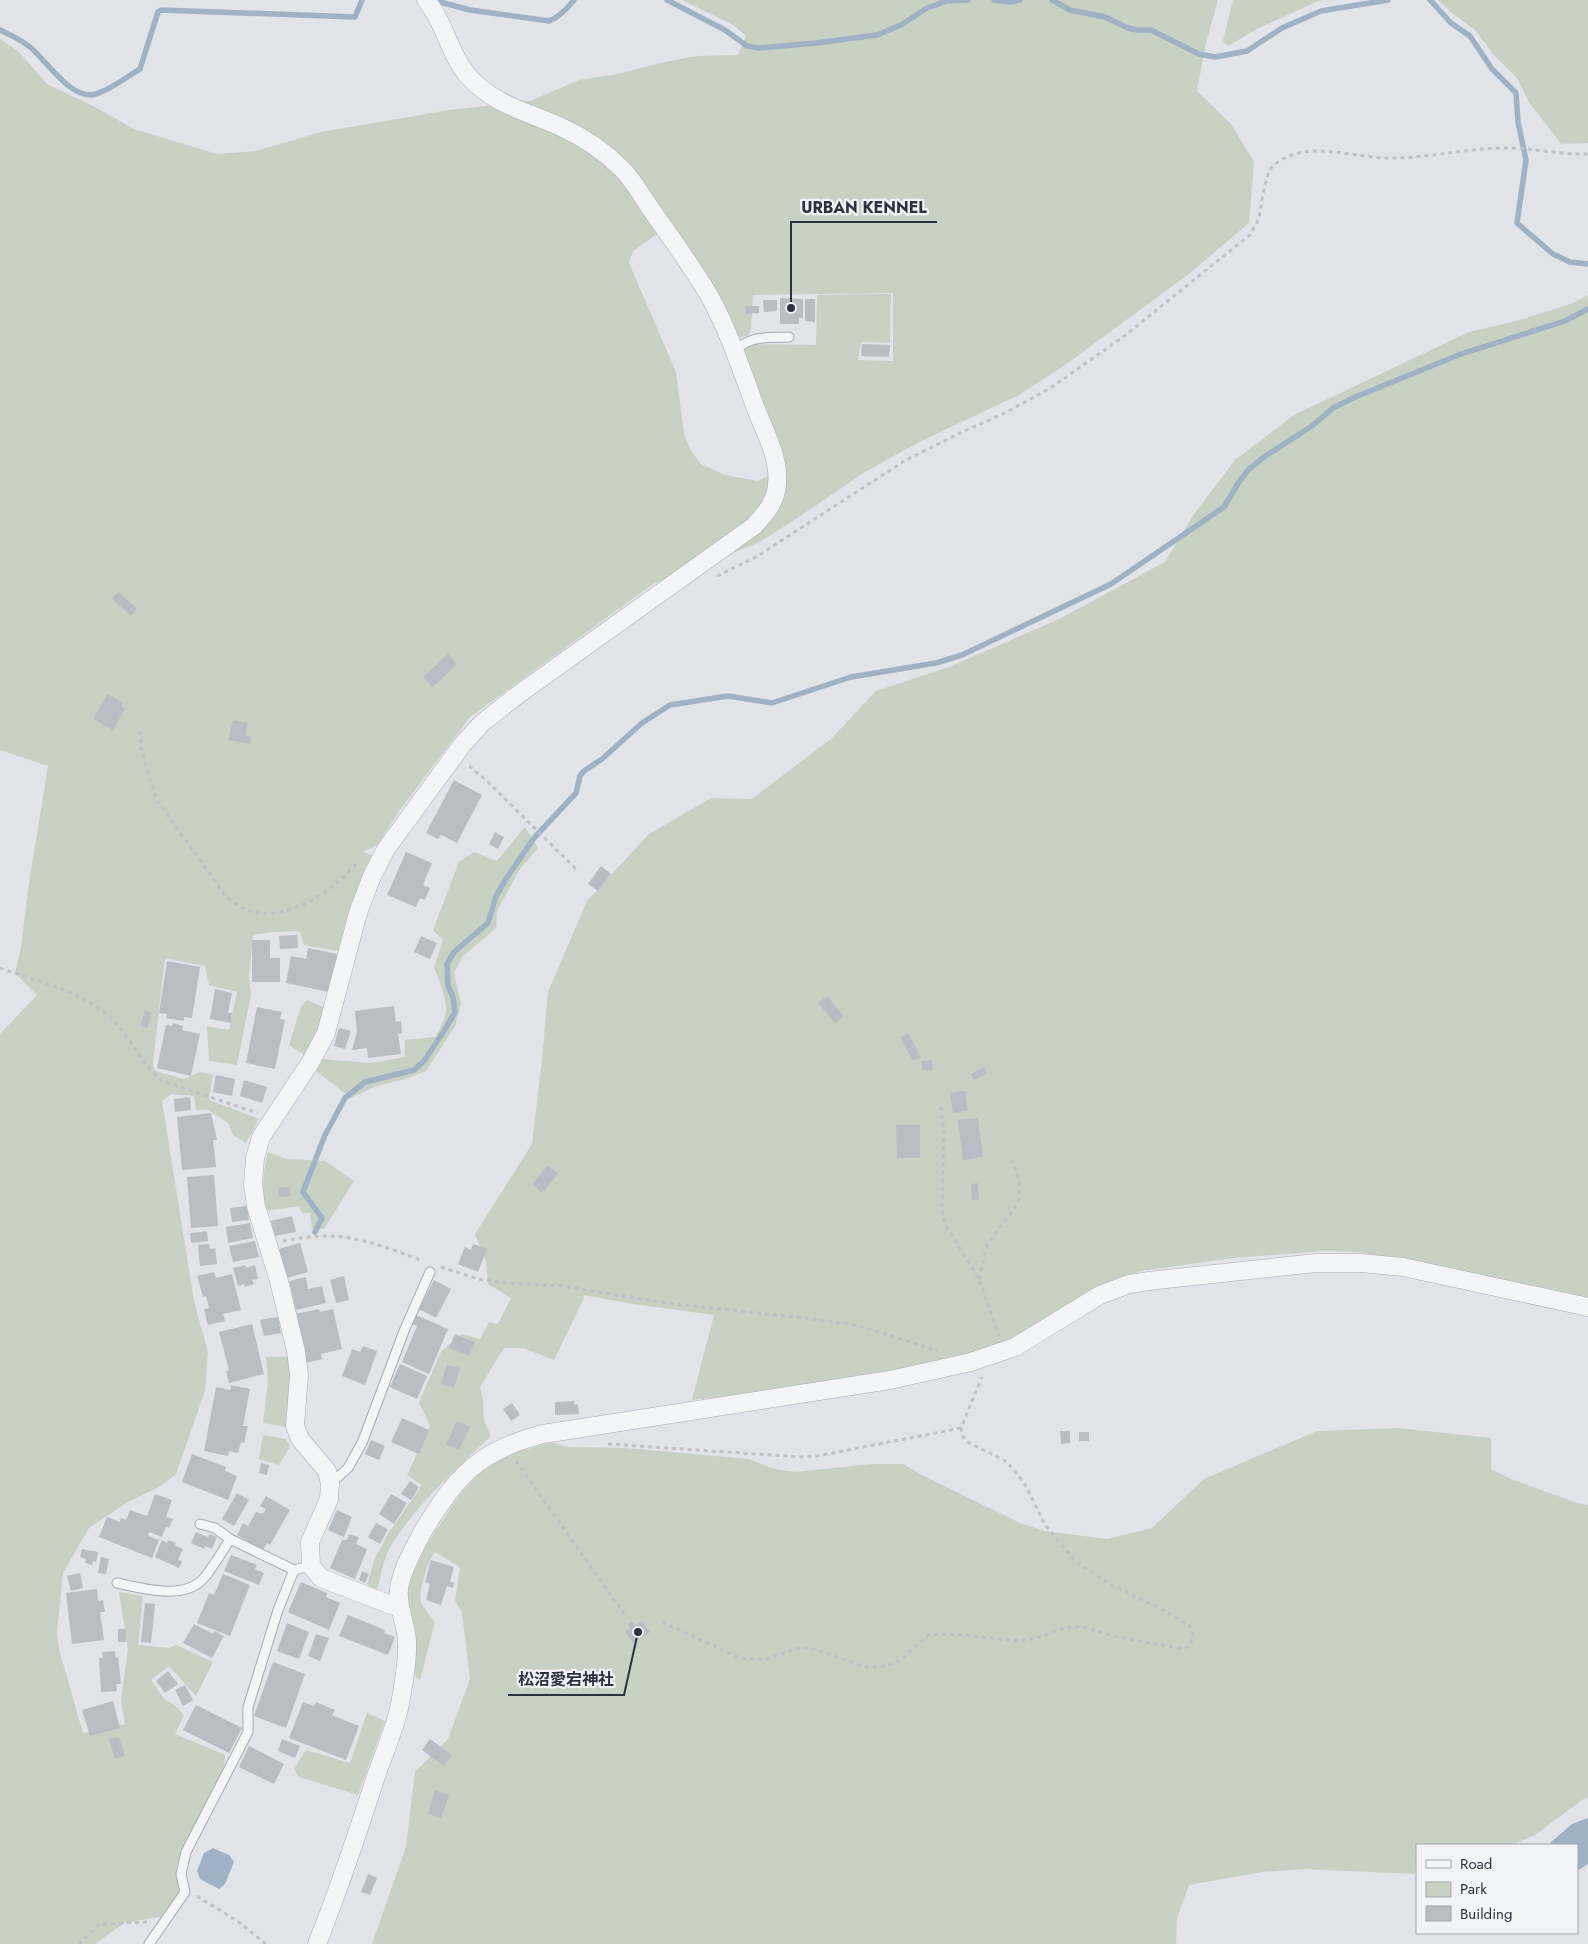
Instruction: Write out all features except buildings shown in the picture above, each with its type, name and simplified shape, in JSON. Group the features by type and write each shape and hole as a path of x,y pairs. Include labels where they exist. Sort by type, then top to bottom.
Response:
{"street":[{"path":"399,1608 321,1578 311,1566 310,1542 329,1499 330,1484 327,1471 300,1439 295,1426 299,1375 296,1351 268,1243 256,1206 252,1184 255,1158 261,1137 310,1063 326,1033 358,913 372,876 386,849 455,754 482,723 519,694 746,531 769,510 778,486 778,469 770,444 734,351 710,297 681,252 623,170 594,145 564,128 511,108 486,92 463,68 454,54 432,7 426,0"},
{"path":"317,1944 400,1705 407,1640 399,1608 399,1587 412,1552 440,1504 456,1484 476,1464 505,1446 543,1434 890,1380 972,1362 1024,1342 1100,1295 1129,1284 1316,1263 1361,1263 1403,1267 1588,1307"}],"lane":[{"path":"734,351 743,342 753,338 789,337"},
{"path":"330,1484 348,1468 362,1443 404,1331 432,1268"},
{"path":"200,1524 215,1528 230,1539 294,1570 311,1566"},
{"path":"117,1583 162,1592 195,1585 203,1579 230,1539"},
{"path":"149,1944 185,1892 181,1874 186,1852 248,1732 248,1707 278,1610 294,1570"}],"path":[{"path":"711,578 756,557 906,460 1005,413 1048,388 1123,337 1251,234 1258,221 1263,192 1271,168 1285,157 1305,152 1328,151 1390,158 1503,148 1569,155 1588,154"},
{"path":"140,731 141,747 158,802 224,895 234,905 259,914 275,914 292,910 341,880 362,859 374,851 386,849"},
{"path":"455,754 486,780 578,871"},
{"path":"0,968 70,993 99,1009 124,1033 153,1073 162,1081 273,1118"},
{"path":"662,1622 740,1658 764,1660 801,1647 817,1650 865,1667 886,1666 899,1661 929,1635 963,1635 1019,1641 1039,1638 1062,1629 1080,1626 1118,1637 1173,1647 1183,1648 1190,1645 1193,1635 1190,1626 1161,1609 1108,1583 1076,1562 1045,1525 1026,1486 1014,1470 1004,1460 969,1443 963,1437 961,1428 998,1353 979,1279 945,1224 942,1209 944,1133 940,1108"},
{"path":"979,1279 988,1245 1014,1209 1019,1198 1019,1180 1012,1160"},
{"path":"268,1243 321,1236 347,1237 425,1261"},
{"path":"432,1268 478,1279 507,1283 562,1286 666,1303 857,1325 944,1352"},
{"path":"607,1444 801,1457 817,1456 961,1428"},
{"path":"505,1446 627,1618"},
{"path":"185,1892 190,1892 240,1923 266,1944"},
{"path":"79,1944 100,1924 154,1921 164,1923"}],"green space":[{"path":"682,0 1218,0 1206,43 1197,91 1231,124 1254,162 1249,223 1190,273 1068,363 1019,395 921,441 865,472 758,543 653,584 470,717 400,810 377,845 363,852 375,856 348,913 338,951 304,945 300,931 253,935 249,978 251,995 237,1065 209,1061 207,1026 229,1030 237,992 209,985 205,966 165,958 153,1063 155,1071 184,1079 200,1072 213,1075 209,1100 259,1119 246,1143 233,1135 229,1124 209,1110 196,1110 194,1096 172,1094 162,1101 194,1301 208,1352 205,1391 176,1474 161,1486 126,1503 89,1528 63,1573 57,1633 59,1649 83,1733 125,1724 121,1700 128,1649 119,1592 143,1596 138,1645 169,1648 176,1645 213,1662 196,1696 169,1666 151,1680 165,1700 175,1705 184,1715 175,1734 225,1755 224,1768 183,1848 176,1868 179,1893 164,1916 124,1923 95,1944 0,1944 0,1034 37,995 15,973 21,947 29,883 48,766 0,750 0,39 18,51 47,84 95,107 134,129 217,154 256,151 321,132 449,110 530,101 579,80 618,74 660,63 697,56 738,55 746,36 733,25","holes":["657,234 676,252 737,338 749,335 753,295 893,293 893,361 858,360 861,342 890,343 891,294 817,295 816,345 751,344 745,349 743,355 781,469 758,481 725,475 701,464 691,451 684,434 676,372 629,263 633,251"]},
{"path":"1233,0 1324,0 1257,29 1228,46 1223,41"},
{"path":"1438,0 1588,0 1588,143 1561,144 1529,102 1517,78 1493,54 1476,31"},
{"path":"1588,295 1588,1303 1359,1252 1325,1251 1233,1258 1141,1271 1086,1293 1004,1344 971,1356 816,1385 692,1400 714,1315 583,1295 584,1298 554,1360 523,1348 504,1348 480,1387 483,1399 484,1421 491,1436 438,1487 402,1529 387,1554 378,1588 374,1589 367,1585 375,1558 388,1534 422,1485 407,1475 430,1426 419,1402 441,1352 461,1334 480,1339 489,1322 498,1324 511,1298 488,1284 486,1261 475,1234 532,1144 548,992 587,901 649,834 711,798 752,799 832,738 876,691 949,667 1057,620 1165,562 1194,514 1235,460 1294,415 1469,332 1520,320 1573,303"},
{"path":"525,827 538,848 520,869 497,911 496,928 462,957 454,973 461,1003 455,1026 426,1071 374,1087 351,1098 316,1071 321,1059 371,1063 405,1057 405,1040 435,1037 443,1021 446,1006 434,968 443,940 433,930 459,862 474,852 497,861"},
{"path":"307,1000 325,1008 318,1030 304,1055 289,1045 301,1007"},
{"path":"268,1152 287,1159 325,1161 354,1181 324,1229 312,1228 310,1213 302,1213 299,1206 266,1211 263,1182"},
{"path":"266,1357 289,1357 292,1391 286,1427 263,1423 268,1383"},
{"path":"1398,1428 1491,1438 1491,1469 1511,1479 1577,1503 1588,1505 1588,1797 1535,1835 1513,1844 1416,1844 1415,1874 1304,1869 1262,1872 1189,1885 1177,1918 1176,1944 372,1944 406,1847 415,1772 448,1739 470,1679 462,1612 455,1601 460,1567 435,1552 427,1569 420,1597 425,1609 435,1622 420,1680 416,1677 414,1669 407,1606 408,1584 427,1544 458,1497 484,1468 508,1455 551,1442 568,1447 626,1448 749,1459 774,1469 795,1472 871,1464 903,1464 1020,1523 1045,1531 1107,1539 1152,1528 1204,1479 1317,1431"},
{"path":"263,1435 286,1439 290,1446 279,1465 259,1459"},
{"path":"367,1713 385,1721 358,1795 299,1777 294,1769 306,1750 350,1763"}],"water":[{"path":"1588,1818 1588,1864 1578,1870 1578,1844 1551,1844 1572,1824"},
{"path":"213,1848 229,1855 234,1862 225,1884 219,1889 200,1879 197,1871 204,1853"}],"waterway":[{"path":"0,30 30,47 60,79 78,92 87,95 101,92 140,69 158,12 161,10 355,17 362,0"},
{"path":"433,0 470,10 549,21 569,7 574,0"},
{"path":"667,0 725,30 747,46 758,48 877,35 901,25 927,8 947,1 968,0"},
{"path":"994,0 1010,2 1020,0"},
{"path":"1052,0 1070,10 1105,17 1128,28 1151,30 1199,54 1215,57 1247,51 1282,28 1321,11 1388,0"},
{"path":"1430,0 1451,23 1470,36 1492,69 1516,93 1518,122 1526,160 1517,223 1553,254 1570,262 1588,264"},
{"path":"315,1232 322,1218 303,1192 325,1135 345,1098 365,1082 414,1070 424,1061 455,1012 453,997 448,986 447,964 454,952 488,923 496,896 506,879 534,838 576,793 580,776 584,771 602,759 642,723 670,705 728,696 772,703 851,677 936,663 962,655 1111,584 1224,507 1248,470 1264,457 1312,426 1333,408 1461,354 1565,321 1588,309"}],"place":[{"name":"URBAN KENNEL","path":"791,308"},
{"name":"松沼愛宕神社","path":"638,1632"}]}
